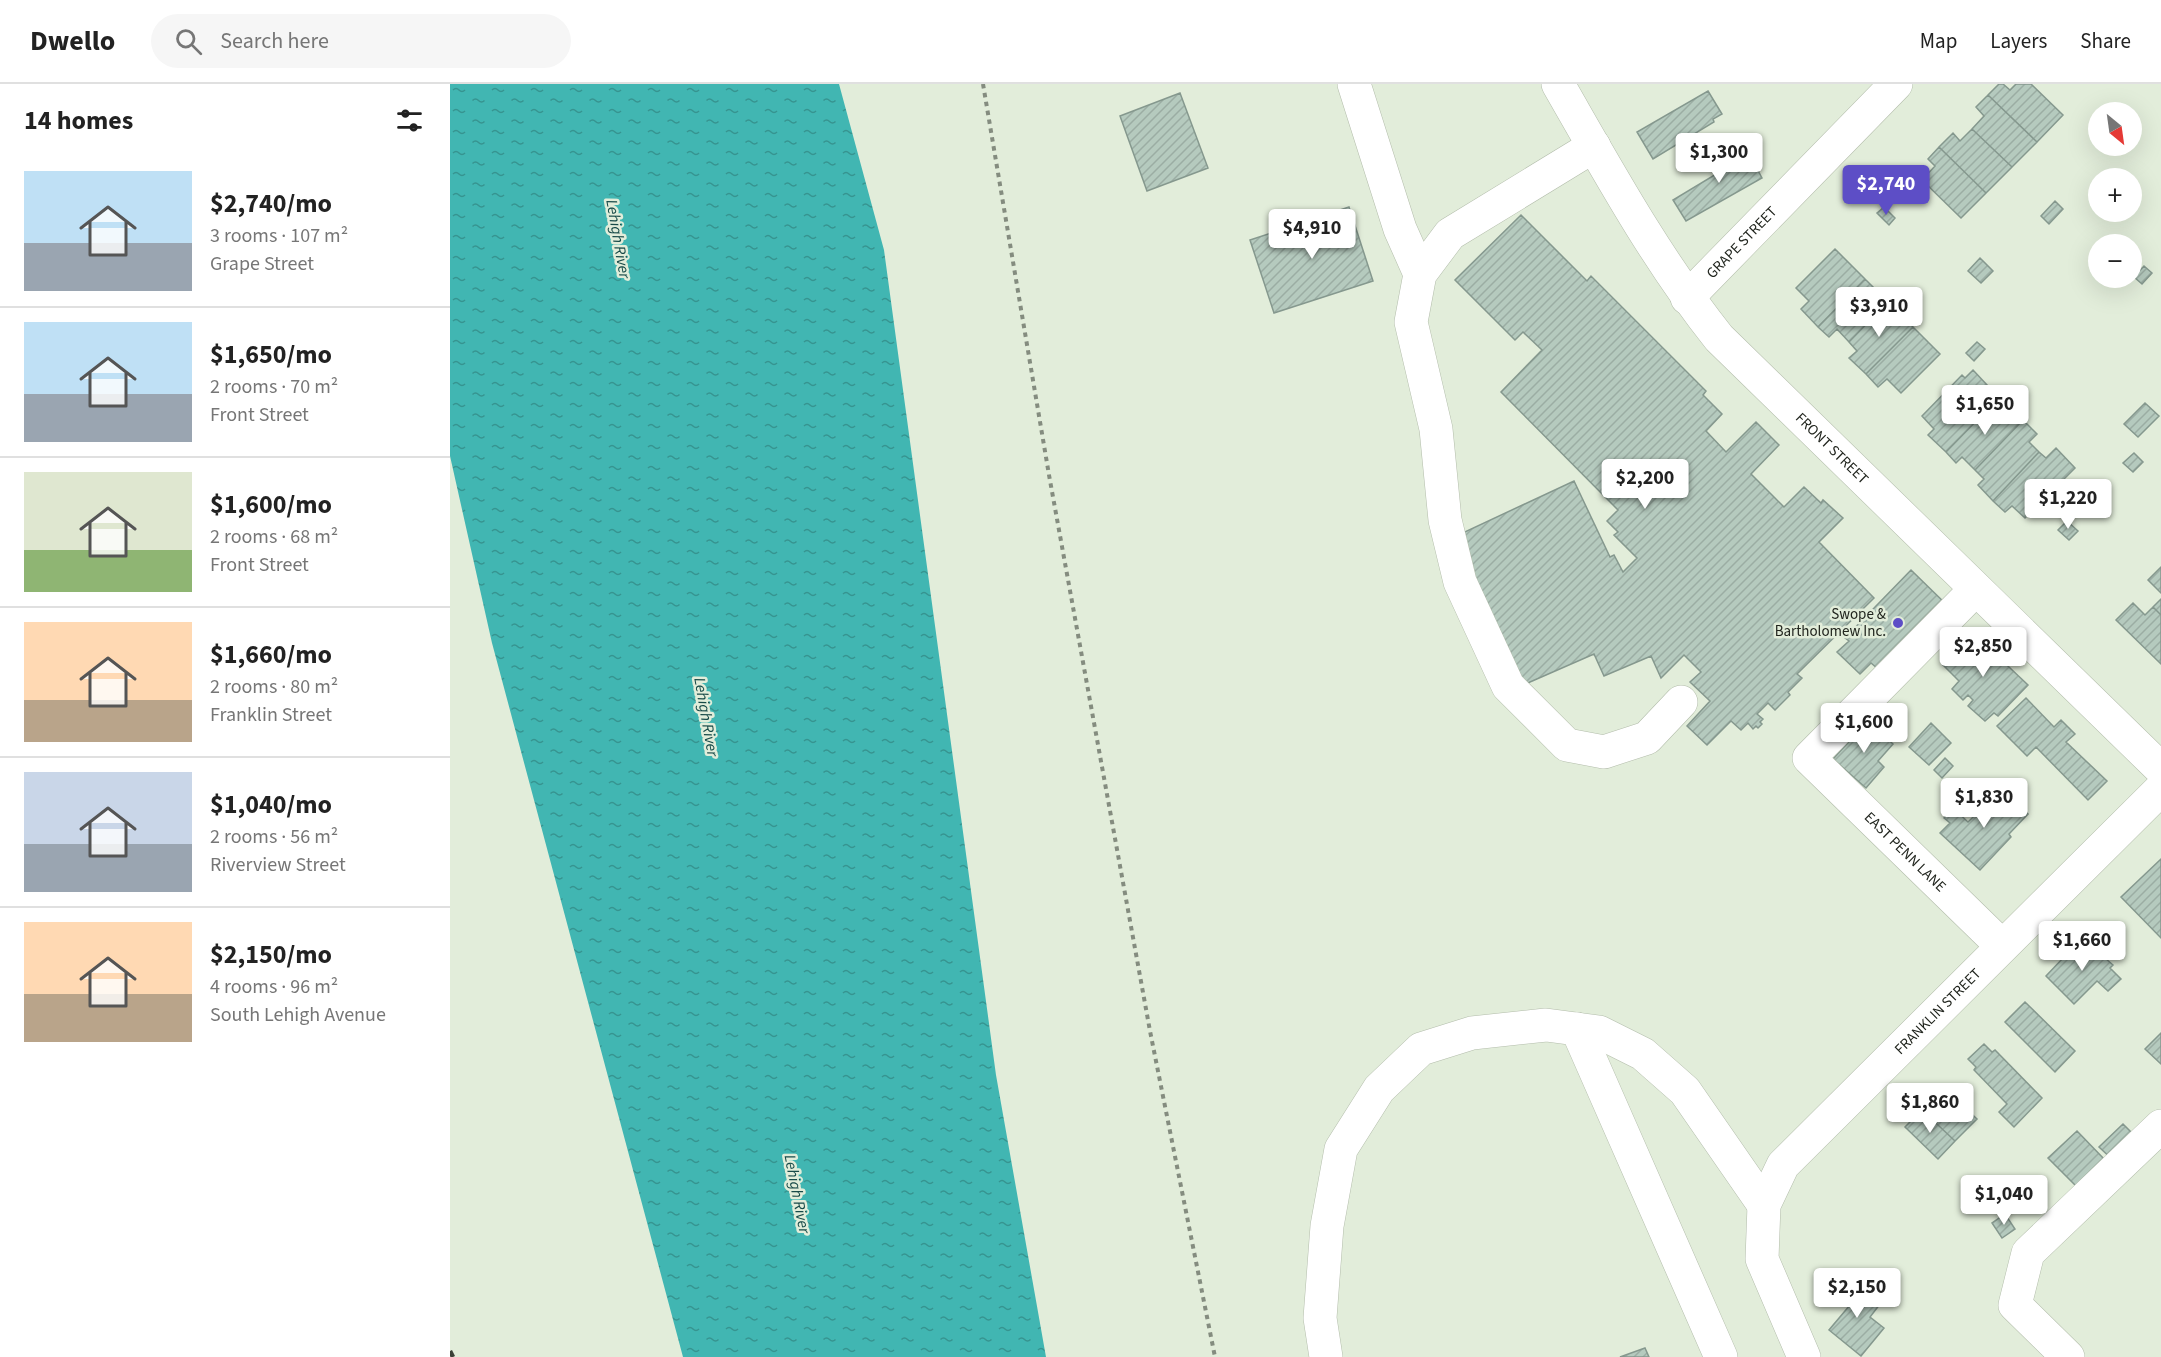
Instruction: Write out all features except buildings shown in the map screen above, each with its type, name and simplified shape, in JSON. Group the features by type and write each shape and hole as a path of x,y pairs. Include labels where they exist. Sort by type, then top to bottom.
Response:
{"street":[{"path":"1354,84 1400,229 1420,274"},
{"name":"FRONT STREET","path":"1558,84 1639,225 1687,298 1719,338 2161,769"},
{"name":"GRAPE STREET","path":"1687,298 1896,84"},
{"path":"1594,146 1450,234 1420,274 1411,322 1436,429 1444,520 1460,582 1508,686 1567,745 1604,752 1647,738 1681,702"},
{"name":"EAST PENN LANE","path":"1976,589 1809,758 2002,946"},
{"name":"FRANKLIN STREET","path":"1804,1357 1762,1259 1764,1205 1783,1164 2161,789"},
{"path":"1326,1357 1320,1318 1327,1226 1341,1149 1379,1089 1421,1049 1472,1033 1546,1025 1599,1032 1643,1054 1685,1091 1764,1205"},
{"path":"1577,1029 1721,1357"},
{"path":"2068,1357 2015,1305 2028,1253 2161,1126"}],"path":[{"path":"983,84 1050,475 1150,1031 1215,1357"}],"water":[{"name":"Lehigh River","path":"450,84 839,84 884,250 996,1075 1046,1357 683,1357 492,643 450,456"}],"railway":[{"path":"450,1351 453,1357"}],"place":[{"name":"Swope & Bartholomew Inc.","path":"1898,623"}]}
